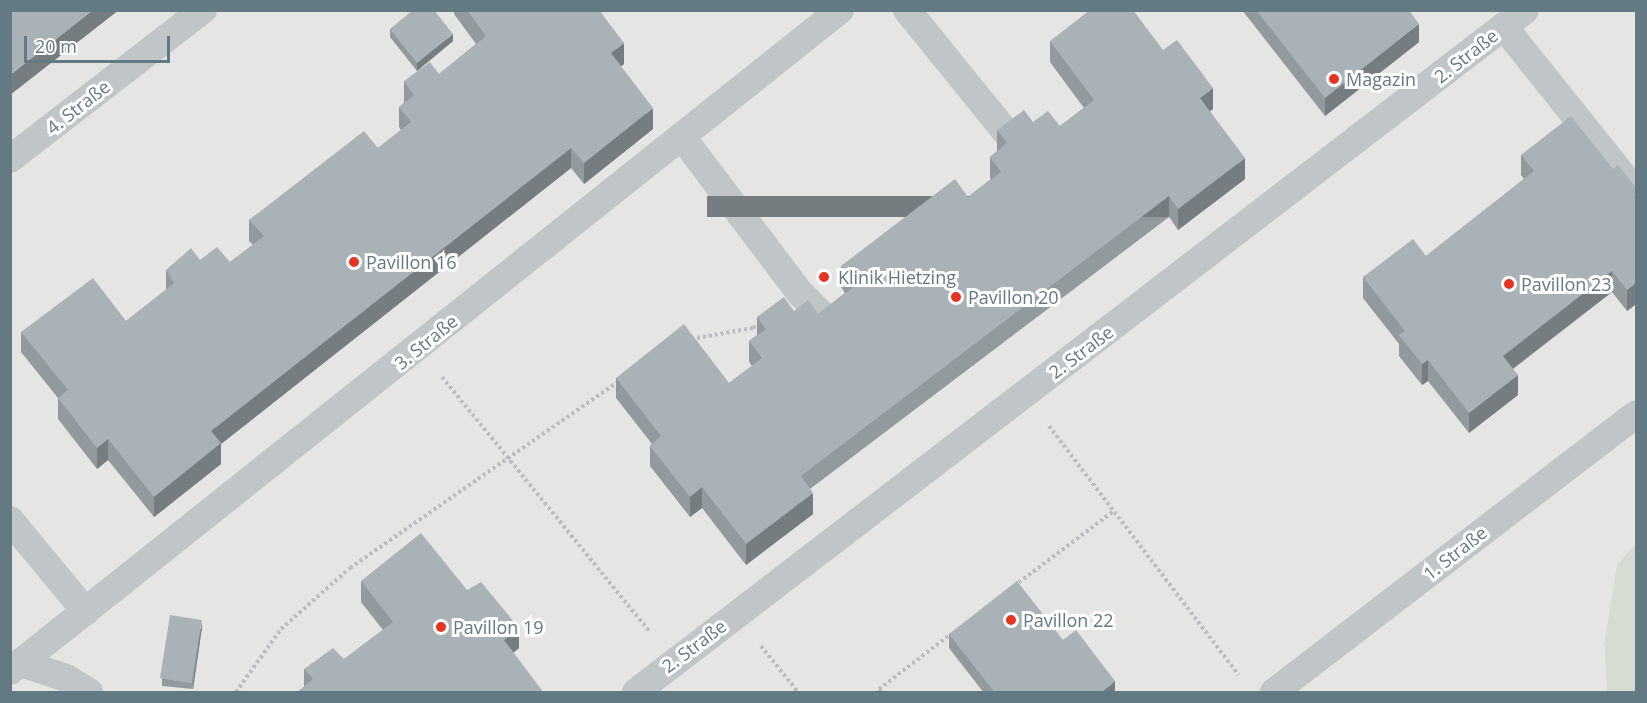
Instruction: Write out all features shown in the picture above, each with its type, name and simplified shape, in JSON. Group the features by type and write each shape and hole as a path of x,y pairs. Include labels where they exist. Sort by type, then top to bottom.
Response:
{"lane":[{"name":"4. Straße","path":"10,159 203,10"},
{"name":"3. Straße","path":"16,667 418,349 840,10"},
{"path":"907,10 1005,131"},
{"path":"1515,19 1636,192"},
{"name":"2. Straße","path":"636,693 1515,19"},
{"path":"682,137 800,293 826,319"},
{"name":"1. Straße","path":"1274,693 1636,414"},
{"path":"10,520 86,612"},
{"path":"16,667 66,678 89,693"}],"path":[{"path":"685,340 753,328 800,293"},
{"path":"418,349 675,661"},
{"path":"236,693 281,629 350,568 510,460 625,376"},
{"path":"1025,394 1245,683"},
{"path":"1011,589 1114,511"},
{"path":"736,615 798,693"},
{"path":"881,693 879,689 954,632"}],"shaded area":[{"name":"Klinik Hietzing","path":"10,11 1636,11 1636,543 1617,564 1604,644 1607,692 11,692"},
{"path":"1636,543 1636,692 1607,692 1604,644 1617,564"}],"building":[{"path":"10,10 93,10 10,75"},
{"path":"413,10 434,10 453,34 417,63 390,29"},
{"name":"Pavillon 16","path":"467,10 599,10 624,43 611,53 653,108 584,163 571,148 211,431 221,443 154,497 108,439 97,448 58,398 68,390 21,332 93,278 126,321 174,283 166,270 191,248 200,260 217,247 230,262 264,236 249,220 364,131 378,148 411,122 399,107 414,95 404,81 430,62 439,74 486,36"},
{"name":"Pavillon 20","path":"1090,10 1133,10 1163,50 1177,40 1213,88 1200,98 1245,158 1178,209 1169,196 801,476 813,493 746,544 702,487 690,497 650,446 661,436 616,378 684,324 729,383 762,358 749,341 766,329 757,317 784,297 794,311 808,300 818,314 855,286 841,266 955,179 968,197 1001,172 990,157 1007,143 997,130 1024,110 1033,122 1048,111 1060,126 1094,100 1050,41"},
{"name":"Magazin","path":"1256,10 1409,10 1419,24 1325,98"},
{"name":"Pavillon 23","path":"1571,116 1613,169 1618,165 1636,188 1634,197 1636,200 1636,283 1627,290 1612,271 1503,356 1518,375 1469,413 1428,360 1422,364 1399,335 1405,331 1363,277 1413,239 1426,256 1534,171 1521,155"},
{"name":"Pavillon 19","path":"421,533 467,590 481,582 519,628 504,640 544,693 296,693 313,679 304,669 333,648 344,659 393,622 361,581"},
{"name":"Pavillon 22","path":"1017,581 1063,640 1076,630 1115,681 1103,693 995,693 949,634"},
{"path":"170,615 202,620 192,683 160,678"}],"place":[{"name":"Magazin","path":"1334,79"},
{"name":"Pavillon 16","path":"354,262"},
{"name":"Klinik Hietzing","path":"824,277"},
{"name":"Pavillon 23","path":"1509,284"},
{"name":"Pavillon 20","path":"956,297"},
{"name":"Pavillon 22","path":"1011,620"},
{"name":"Pavillon 19","path":"441,627"}]}
